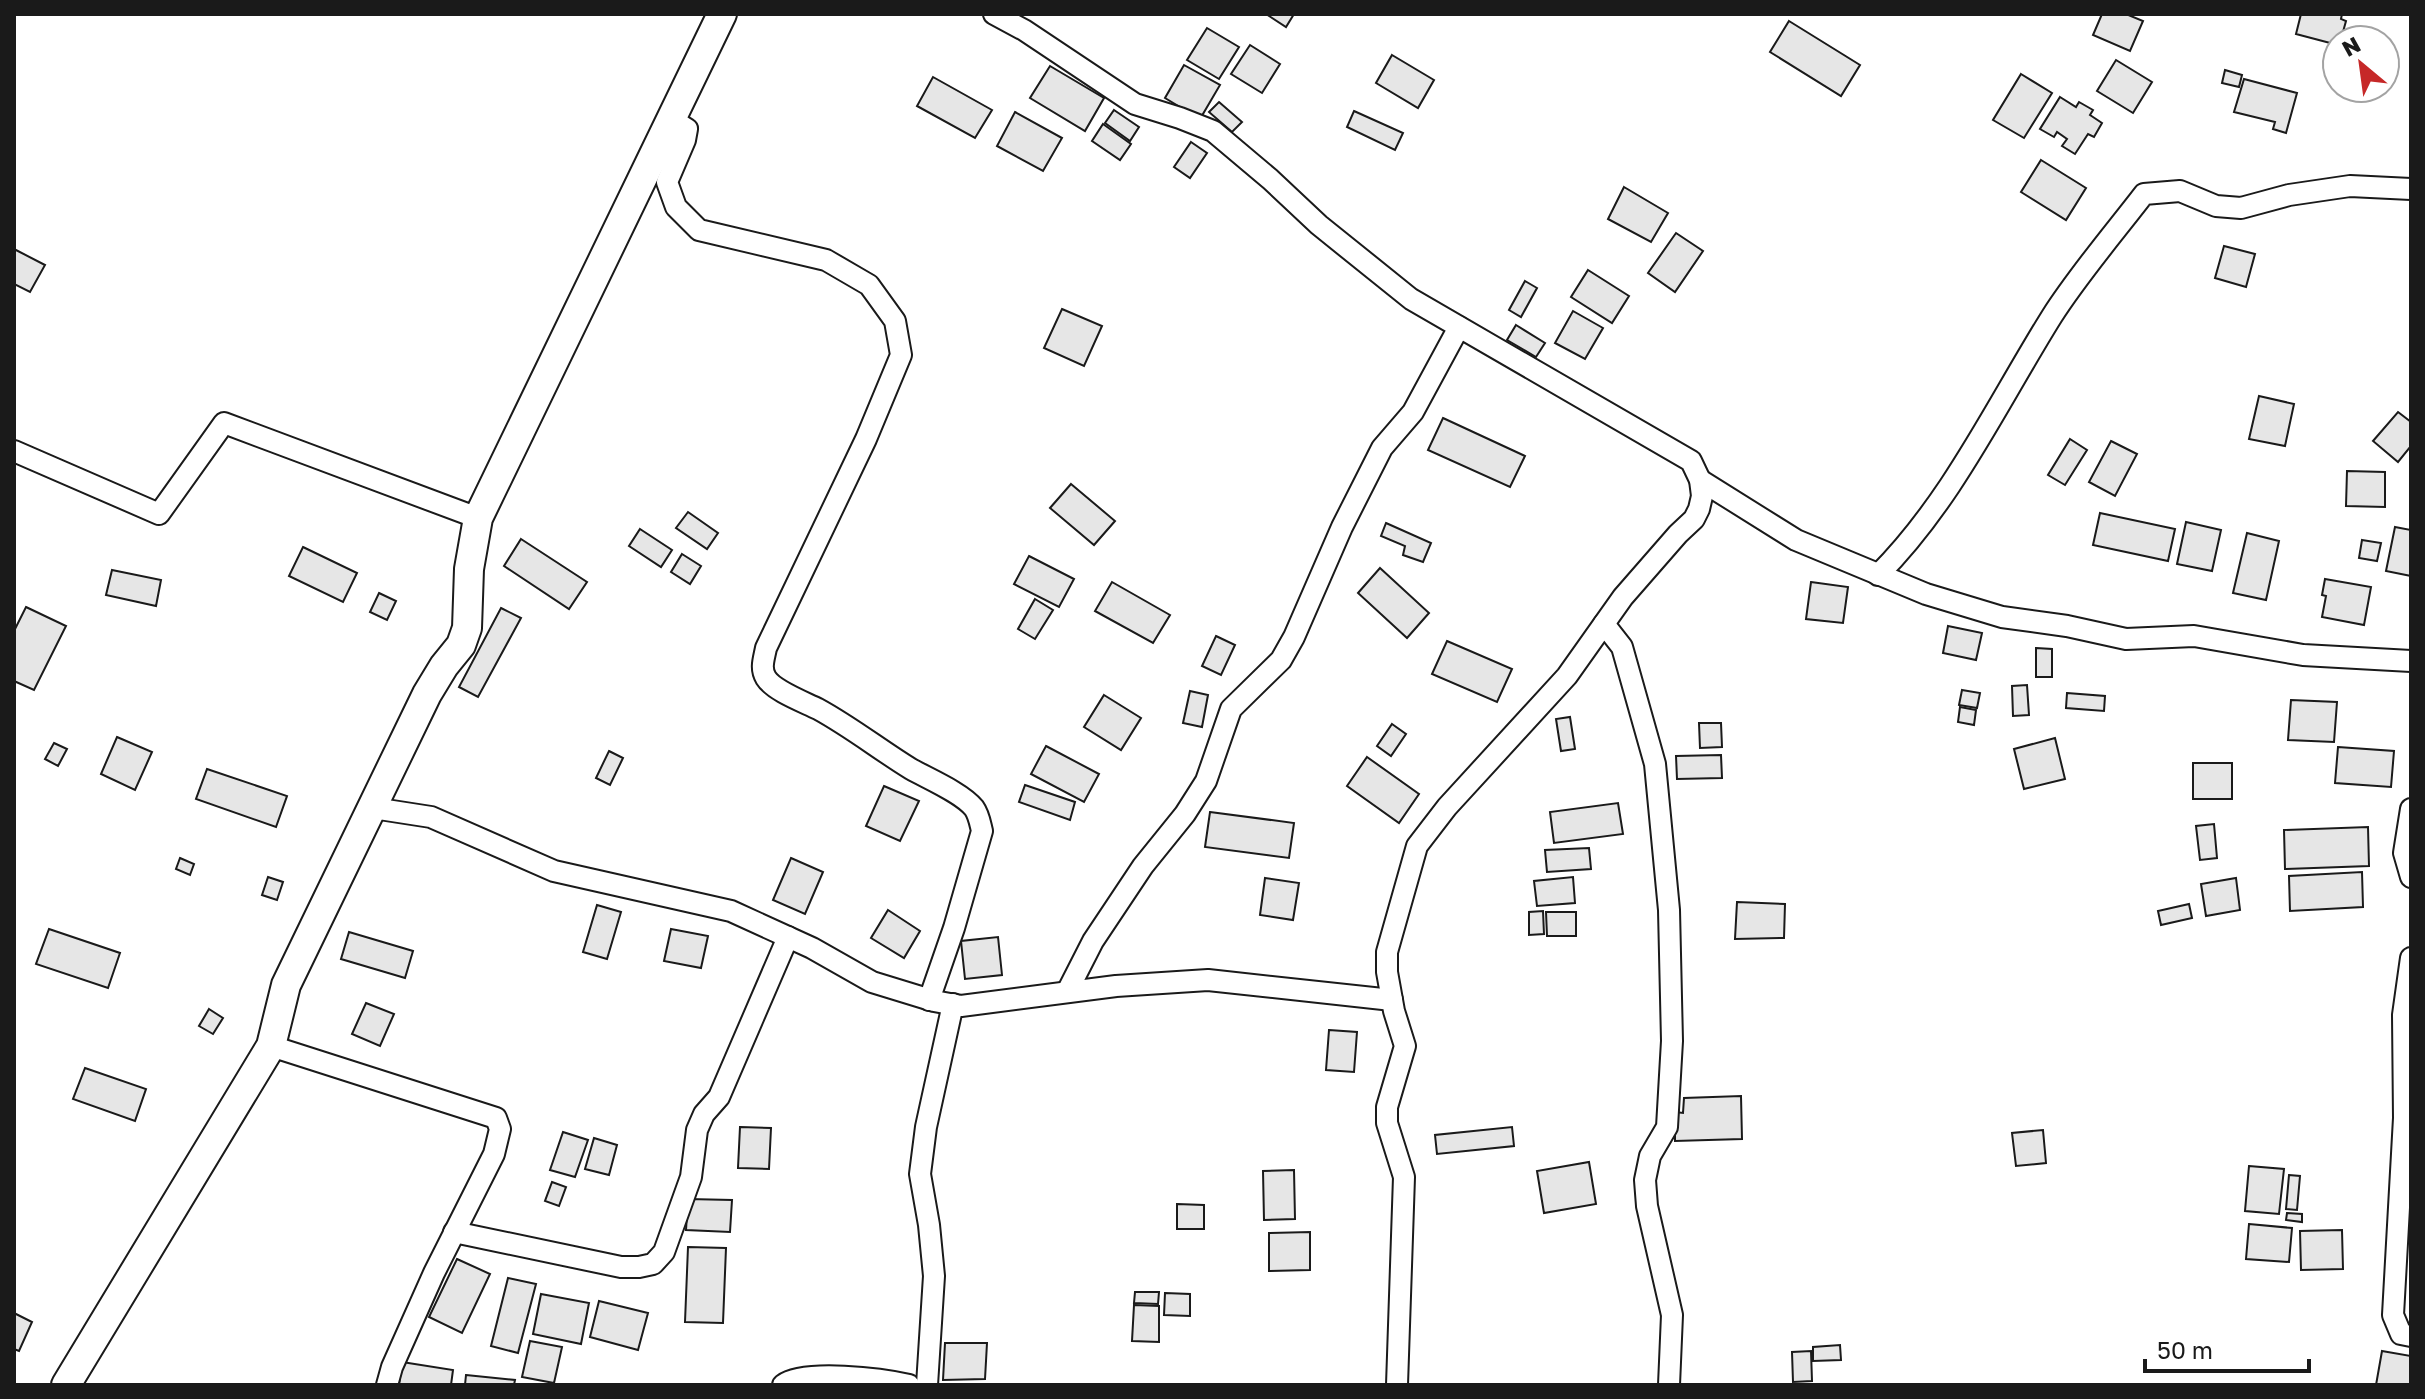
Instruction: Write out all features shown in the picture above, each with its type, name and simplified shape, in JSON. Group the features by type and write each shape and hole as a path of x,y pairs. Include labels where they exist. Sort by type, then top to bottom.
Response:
{"street":[{"path":"66,1385 271,1046 286,985 427,694 461,645 467,628 469,569 478,518 722,14"},
{"path":"994,14 1024,30 1135,104 1213,131 1319,225 1411,299 1691,461 1700,480 1702,496 1694,519 1623,597 1567,676 1447,807 1417,846 1387,952 1392,1000 1405,1046 1387,1107 1387,1123 1404,1177 1397,1385"},
{"path":"671,119 687,129 667,182 676,207 699,230 826,260 869,285 895,321 901,355 866,439 766,648 762,666 771,684 835,719 953,793 973,807 979,818 982,831 929,1000"},
{"path":"1878,575 1936,508 2054,313 2144,194 2180,191 2216,206 2241,208 2289,195 2350,186 2411,189"},
{"path":"1067,992 1093,941 1143,866 1185,814 1206,781 1231,709 1281,660 1382,448 1413,412 1459,327"},
{"path":"14,451 159,514 224,423 478,518"},
{"path":"1700,480 1796,540 1926,594 2002,617 2067,626 2126,639 2194,636 2303,655 2411,661"},
{"path":"1604,624 1622,647 1655,764 1669,910 1672,1041 1667,1127 1650,1156 1645,1180 1647,1206 1672,1315 1669,1385"},
{"path":"373,808 431,817 554,871 731,911 812,948 872,982 929,1000 961,1006 1116,986 1208,980 1392,1000"},
{"path":"2411,809 2404,853 2411,877"},
{"path":"454,1232 621,1267 653,1264 667,1245 691,1177 697,1130 704,1114 719,1097 788,937"},
{"path":"2411,958 2403,1015 2404,1118 2393,1315 2401,1334 2411,1336"},
{"path":"927,1385 934,1276 920,1174 926,1127 953,1004"},
{"path":"271,1046 496,1118 500,1129 494,1154 428,1286 387,1385"},
{"path":"783,1385 807,1377 886,1379 909,1385"}],"building":[{"path":"1266,14 1294,14 1286,27"},
{"path":"2102,14 2126,14 2143,21 2130,51 2093,35"},
{"path":"2301,14 2342,14 2341,19 2346,21 2345,24 2321,24 2321,41 2296,34"},
{"path":"1789,21 1860,65 1841,96 1770,52"},
{"path":"1207,28 1239,47 1219,79 1187,60"},
{"path":"1250,45 1280,64 1262,93 1231,74"},
{"path":"1392,55 1434,80 1418,108 1376,83"},
{"path":"2116,60 2152,82 2133,113 2097,91"},
{"path":"1184,65 1220,85 1200,119 1165,98"},
{"path":"1050,66 1104,98 1085,131 1030,98"},
{"path":"2225,70 2242,75 2239,87 2222,83"},
{"path":"2021,74 2052,93 2024,138 1993,120"},
{"path":"933,77 992,110 975,138 917,106"},
{"path":"2244,79 2297,93 2286,133 2273,129 2275,122 2234,112"},
{"path":"2060,97 2076,107 2079,102 2093,110 2090,115 2102,123 2094,137 2088,134 2075,154 2062,146 2067,139 2057,132 2054,137 2040,129"},
{"path":"1219,102 1242,122 1232,132 1209,112"},
{"path":"1114,110 1139,127 1130,141 1105,123"},
{"path":"1354,111 1403,133 1395,150 1347,127"},
{"path":"1015,112 1062,138 1043,171 997,146"},
{"path":"1103,124 1131,144 1120,160 1092,141"},
{"path":"1191,142 1207,153 1190,178 1174,167"},
{"path":"2041,160 2086,188 2066,220 2021,192"},
{"path":"1624,187 1668,213 1651,242 1608,219"},
{"path":"1676,233 1703,251 1675,292 1648,273"},
{"path":"2224,246 2255,254 2246,287 2215,278"},
{"path":"14,249 45,265 30,292 14,284"},
{"path":"1588,270 1629,296 1612,323 1571,297"},
{"path":"1525,281 1537,288 1521,317 1509,310"},
{"path":"1062,309 1102,326 1084,366 1044,348"},
{"path":"1573,311 1603,328 1585,359 1555,343"},
{"path":"1516,325 1545,343 1536,357 1507,340"},
{"path":"2259,396 2294,404 2285,446 2249,439"},
{"path":"2398,412 2411,422 2411,446 2398,462 2373,441"},
{"path":"1443,418 1525,456 1510,487 1428,450"},
{"path":"2070,439 2087,450 2065,485 2048,475"},
{"path":"2111,441 2137,454 2115,496 2089,482"},
{"path":"2347,471 2385,472 2385,507 2346,506"},
{"path":"1071,484 1115,521 1094,545 1050,508"},
{"path":"688,512 718,533 707,549 676,528"},
{"path":"2100,513 2175,529 2168,561 2093,545"},
{"path":"2186,522 2221,530 2212,571 2177,564"},
{"path":"1386,523 1431,543 1423,562 1403,555 1405,546 1381,536"},
{"path":"2395,527 2411,530 2411,576 2386,571"},
{"path":"640,529 672,550 661,567 629,546"},
{"path":"2247,533 2279,541 2266,600 2233,593"},
{"path":"521,539 587,582 569,609 504,566"},
{"path":"2362,540 2381,543 2377,561 2359,558"},
{"path":"303,547 357,573 343,602 289,576"},
{"path":"682,554 701,566 690,584 671,572"},
{"path":"1029,556 1074,579 1059,607 1014,584"},
{"path":"1380,568 1429,613 1407,638 1358,593"},
{"path":"112,570 161,580 156,606 106,595"},
{"path":"2325,579 2371,587 2364,625 2322,617"},
{"path":"1112,582 1170,615 1153,643 1095,611"},
{"path":"1811,582 1848,587 1843,623 1806,619"},
{"path":"379,593 396,601 387,620 370,612"},
{"path":"1035,599 1053,610 1035,639 1018,629"},
{"path":"26,607 66,626 34,690 14,681 14,631"},
{"path":"501,608 521,618 478,697 459,687"},
{"path":"1948,626 1982,633 1976,660 1943,653"},
{"path":"1216,636 1235,645 1221,675 1202,666"},
{"path":"1447,641 1512,669 1497,702 1432,674"},
{"path":"2036,648 2052,649 2052,677 2036,677"},
{"path":"2027,685 2029,715 2013,716 2012,686"},
{"path":"1962,690 1980,693 1977,708 1959,705"},
{"path":"1190,691 1208,695 1202,727 1183,723"},
{"path":"2067,693 2105,696 2104,711 2066,708"},
{"path":"1104,695 1141,718 1121,750 1084,727"},
{"path":"2291,700 2337,702 2334,742 2288,740"},
{"path":"1960,707 1976,710 1974,725 1958,722"},
{"path":"1570,717 1575,749 1561,751 1556,719"},
{"path":"1699,723 1721,723 1722,747 1700,748"},
{"path":"1392,724 1406,734 1391,756 1377,746"},
{"path":"117,737 152,752 135,790 101,774"},
{"path":"2055,738 2065,779 2024,789 2014,749"},
{"path":"54,743 67,749 58,766 45,759"},
{"path":"1046,746 1099,774 1084,802 1031,774"},
{"path":"2338,747 2394,751 2391,787 2335,783"},
{"path":"609,751 623,758 610,785 596,778"},
{"path":"1721,755 1722,778 1677,779 1676,756"},
{"path":"1367,757 1419,794 1399,823 1347,786"},
{"path":"2193,763 2232,763 2232,799 2193,799"},
{"path":"207,769 287,796 276,827 196,799"},
{"path":"1025,785 1075,802 1070,820 1019,802"},
{"path":"884,786 919,801 900,841 866,826"},
{"path":"1618,803 1623,834 1554,843 1550,812"},
{"path":"1210,812 1294,823 1289,858 1205,847"},
{"path":"2214,824 2217,858 2200,860 2196,826"},
{"path":"2368,827 2369,866 2285,869 2284,830"},
{"path":"1589,848 1591,869 1547,872 1545,850"},
{"path":"180,858 194,864 190,875 176,869"},
{"path":"791,858 823,872 805,914 773,900"},
{"path":"2362,872 2363,907 2290,911 2289,876"},
{"path":"268,877 283,882 277,900 262,895"},
{"path":"1573,877 1575,903 1537,906 1534,881"},
{"path":"1265,878 1299,883 1293,920 1260,915"},
{"path":"2236,878 2240,910 2206,916 2201,884"},
{"path":"1737,902 1785,904 1784,938 1735,939"},
{"path":"2189,904 2192,918 2161,925 2158,911"},
{"path":"597,905 621,912 607,959 583,952"},
{"path":"888,910 920,931 904,958 871,938"},
{"path":"1543,911 1544,934 1529,935 1529,912"},
{"path":"1546,912 1576,912 1576,936 1547,936"},
{"path":"49,929 120,953 108,988 36,964"},
{"path":"671,929 708,936 701,968 664,961"},
{"path":"349,932 413,951 405,978 341,959"},
{"path":"998,937 1002,975 965,979 961,941"},
{"path":"366,1003 394,1014 380,1046 352,1034"},
{"path":"209,1009 223,1018 213,1034 199,1026"},
{"path":"1329,1030 1357,1032 1354,1072 1326,1070"},
{"path":"85,1068 146,1089 135,1121 73,1099"},
{"path":"1741,1096 1742,1139 1675,1141 1675,1112 1683,1113 1684,1098"},
{"path":"740,1127 771,1128 769,1169 738,1168"},
{"path":"1512,1127 1514,1146 1437,1154 1435,1135"},
{"path":"2043,1130 2046,1163 2016,1166 2012,1133"},
{"path":"563,1132 588,1140 575,1177 550,1170"},
{"path":"594,1138 617,1145 609,1175 585,1169"},
{"path":"1589,1162 1596,1204 1544,1213 1537,1171"},
{"path":"2249,1166 2284,1169 2279,1214 2245,1211"},
{"path":"1294,1170 1295,1219 1264,1220 1263,1171"},
{"path":"2289,1175 2300,1176 2297,1210 2286,1209"},
{"path":"552,1182 566,1187 559,1206 545,1201"},
{"path":"688,1199 732,1200 730,1232 686,1230"},
{"path":"1177,1204 1204,1205 1204,1229 1177,1229"},
{"path":"2287,1213 2302,1214 2302,1222 2286,1220"},
{"path":"2249,1224 2292,1228 2289,1262 2246,1259"},
{"path":"2342,1230 2343,1269 2301,1270 2300,1231"},
{"path":"1310,1232 1310,1270 1269,1271 1269,1233"},
{"path":"688,1247 726,1248 723,1323 685,1322"},
{"path":"457,1259 490,1274 462,1333 429,1317"},
{"path":"508,1278 536,1284 518,1353 491,1346"},
{"path":"1135,1292 1159,1292 1158,1304 1134,1303"},
{"path":"1165,1293 1190,1294 1190,1316 1164,1315"},
{"path":"541,1294 589,1303 581,1344 533,1334"},
{"path":"599,1301 648,1313 638,1350 590,1337"},
{"path":"1134,1305 1159,1306 1159,1342 1132,1341"},
{"path":"14,1313 32,1322 19,1351 14,1349"},
{"path":"530,1341 562,1347 554,1383 522,1377"},
{"path":"945,1343 987,1343 985,1379 943,1380"},
{"path":"1840,1345 1841,1360 1813,1361 1813,1347"},
{"path":"1811,1351 1812,1381 1793,1382 1792,1352"},
{"path":"2382,1351 2411,1356 2411,1385 2376,1385"},
{"path":"402,1362 453,1370 451,1385 399,1385"},
{"path":"466,1375 515,1380 514,1385 465,1385"}]}
